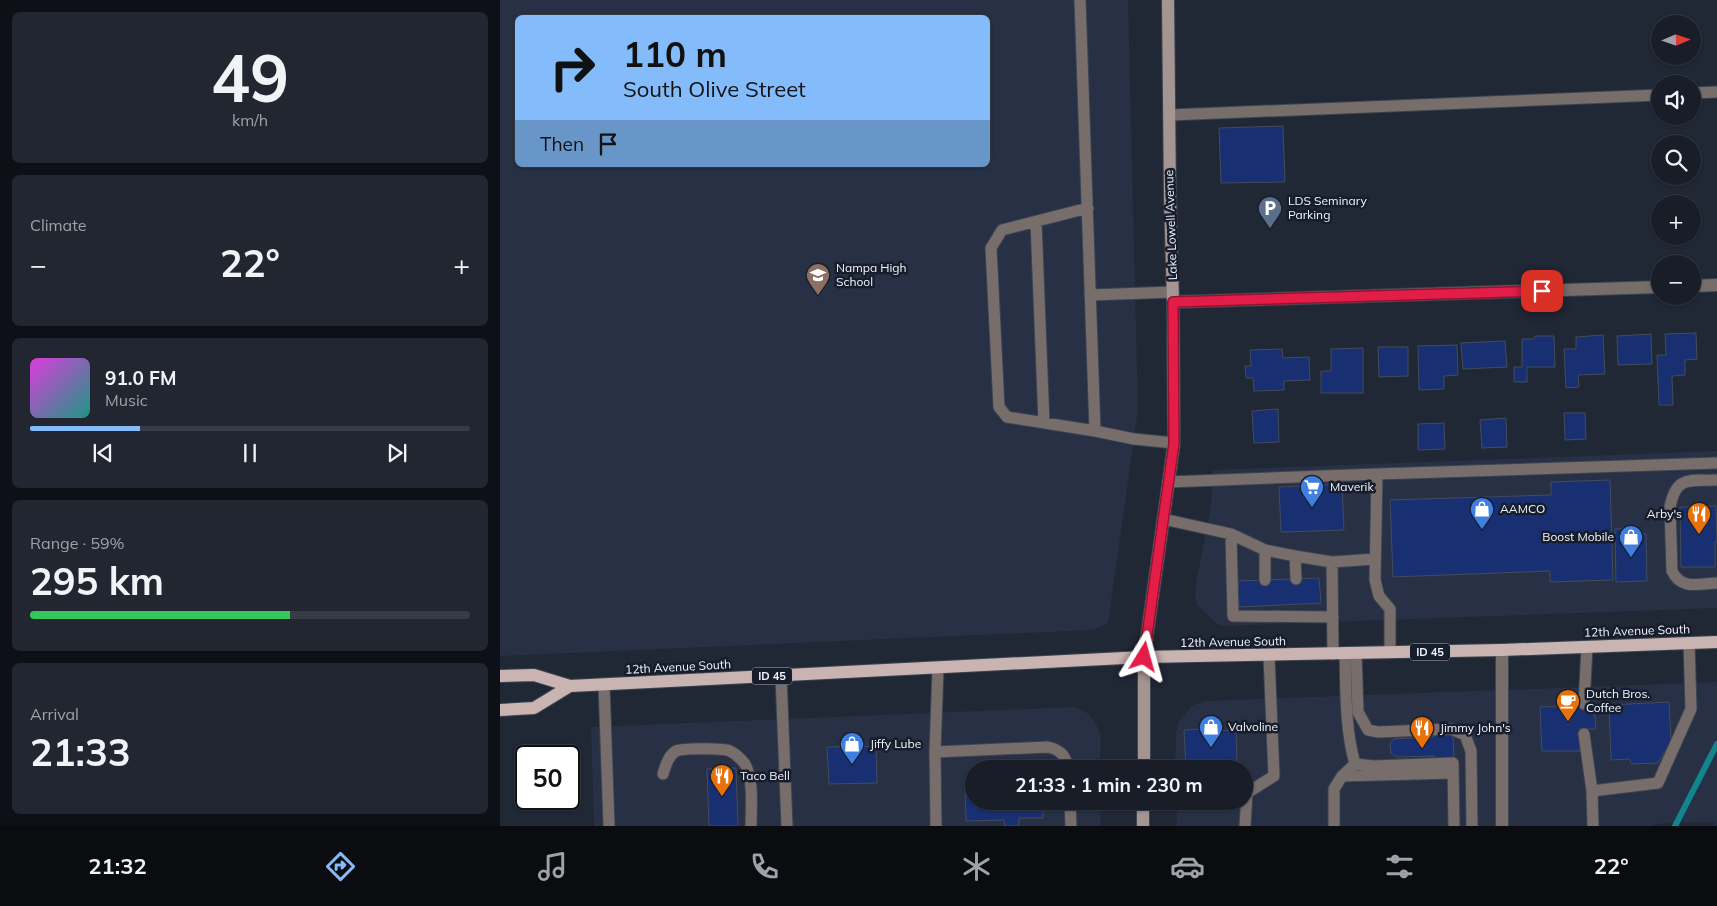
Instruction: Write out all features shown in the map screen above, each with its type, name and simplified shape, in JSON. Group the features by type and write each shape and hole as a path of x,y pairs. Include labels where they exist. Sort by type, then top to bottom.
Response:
{"main road":[{"name":"Lake Lowell Avenue","path":"1144,760 1144,657 1174,443 1168,0"},
{"name":"12th Avenue South","path":"500,676 534,674 570,686 1144,657 1502,650 1717,642"},
{"name":"12th Avenue South","path":"500,710 534,708 570,686"},
{"path":"1143,826 1144,810"}],"street":[{"path":"1701,286 1717,285"},
{"path":"1173,297 1651,287"},
{"path":"1502,650 1502,826"}],"lane":[{"path":"1080,0 1095,430"},
{"path":"1701,93 1717,92"},
{"path":"1170,115 1651,95"},
{"path":"1088,208 1002,230 991,248 999,407 1007,417 1095,430 1134,440 1174,443"},
{"path":"1036,222 1044,423"},
{"path":"1090,295 1173,297"},
{"path":"1698,464 1698,480"},
{"path":"1168,482 1717,464"},
{"path":"1377,474 1375,580 1378,596 1390,609 1390,652"},
{"path":"1717,480 1685,481 1676,487 1670,507 1672,571 1676,579 1685,584 1717,583"},
{"path":"1163,519 1231,534 1265,550 1295,556 1332,562 1376,559"},
{"path":"1231,534 1232,616 1266,611 1297,616 1333,617"},
{"path":"1265,550 1265,580"},
{"path":"1295,556 1296,579"},
{"path":"1332,562 1333,617 1345,654 1358,712 1368,730 1378,732 1451,729 1465,735 1471,750 1472,826"},
{"path":"1297,604 1297,616"},
{"path":"1592,791 1658,783 1692,709 1689,643"},
{"path":"1584,704 1587,646"},
{"path":"1345,654 1347,709 1351,750 1355,764"},
{"path":"1245,826 1247,793 1274,776 1269,656"},
{"path":"936,826 935,752 938,668"},
{"path":"782,676 787,826"},
{"path":"604,684 609,826"},
{"path":"1584,734 1592,791 1594,826"},
{"path":"935,752 1048,747 1057,749 1063,754 1065,760"},
{"path":"663,774 670,756 678,750 729,750 736,754 743,762 749,778 751,826"},
{"path":"1334,826 1334,789 1342,776 1355,764 1374,766 1453,763 1454,826"},
{"path":"1342,776 1454,773"},
{"path":"1070,810 1071,826"}],"shaded area":[{"name":"Nampa High School","path":"500,0 1128,0 1138,410 1108,623 1093,630 500,656"},
{"path":"1717,451 1717,608 1223,626 1217,624 1197,605 1196,583 1211,506 1213,470"},
{"path":"1717,682 1717,826 1713,826 1715,822 1655,824 1654,826 1177,826 1176,810 1253,810 1253,760 1175,760 1176,732 1179,721 1193,705 1205,701"},
{"path":"1075,707 1089,714 1097,726 1101,735 1100,760 965,760 965,810 1100,810 1101,826 594,826 591,727"}],"building":[{"path":"1283,126 1285,182 1221,183 1219,128"},
{"path":"1696,333 1697,359 1685,360 1685,375 1672,376 1673,405 1659,405 1657,355 1666,355 1665,334"},
{"path":"1651,334 1652,364 1618,365 1617,336"},
{"path":"1603,335 1605,374 1578,375 1579,387 1566,388 1564,349 1576,349 1576,337"},
{"path":"1535,336 1554,336 1555,367 1527,367 1527,382 1514,382 1514,367 1522,367 1522,339 1534,339"},
{"path":"1505,341 1507,367 1463,369 1461,343"},
{"path":"1457,345 1458,375 1444,376 1444,389 1419,390 1418,346"},
{"path":"1378,347 1408,347 1408,376 1379,377"},
{"path":"1363,348 1363,393 1321,393 1321,371 1331,371 1331,349"},
{"path":"1282,349 1283,358 1309,357 1310,380 1284,381 1284,390 1254,391 1253,378 1246,378 1245,366 1251,366 1250,350"},
{"path":"1278,409 1279,442 1254,443 1252,411"},
{"path":"1564,413 1585,413 1586,439 1565,440"},
{"path":"1506,418 1507,447 1482,448 1480,420"},
{"path":"1444,423 1445,449 1418,450 1418,424"},
{"path":"1610,480 1613,580 1550,582 1550,571 1393,577 1390,500 1551,495 1551,482"},
{"name":"Maverik","path":"1342,484 1344,530 1281,532 1279,487"},
{"name":"Arby's","path":"1716,506 1717,542 1715,542 1715,567 1681,567 1680,507"},
{"name":"Boost Mobile","path":"1634,528 1634,534 1646,534 1647,581 1616,582 1615,529"},
{"path":"1319,578 1321,603 1239,607 1238,581"},
{"path":"1669,702 1671,741 1658,763 1631,764 1630,759 1611,760 1609,705"},
{"name":"Dutch Bros. Coffee","path":"1579,705 1595,715 1596,729 1579,729 1580,751 1542,751 1540,707"},
{"name":"Valvoline","path":"1204,729 1204,732 1236,730 1237,760 1186,760 1184,730"},
{"name":"Jimmy John's","path":"1437,732 1450,732 1453,736 1454,755 1451,760 1438,760 1434,756 1397,757 1391,753 1390,744 1394,739 1433,737"},
{"name":"Jiffy Lube","path":"876,746 877,783 829,784 827,747"},
{"name":"Taco Bell","path":"736,768 738,826 709,826 707,769"},
{"path":"966,810 1043,810 1043,818 1019,818 1019,826 1005,826 1004,820 966,821"}],"waterway":[{"path":"1675,826 1717,744"}],"place":[{"name":"LDS Seminary Parking","path":"1270,229"},
{"name":"Nampa High School","path":"818,296"},
{"name":"Maverik","path":"1312,508"},
{"name":"AAMCO","path":"1482,530"},
{"name":"Arby's","path":"1699,535"},
{"name":"Boost Mobile","path":"1631,558"},
{"name":"Dutch Bros. Coffee","path":"1568,722"},
{"name":"Valvoline","path":"1211,748"},
{"name":"Jimmy John's","path":"1422,749"},
{"name":"Jiffy Lube","path":"852,765"},
{"name":"Taco Bell","path":"722,797"}],"route":[{"path":"1144,657 1174,443 1173,302 1542,291"}]}
